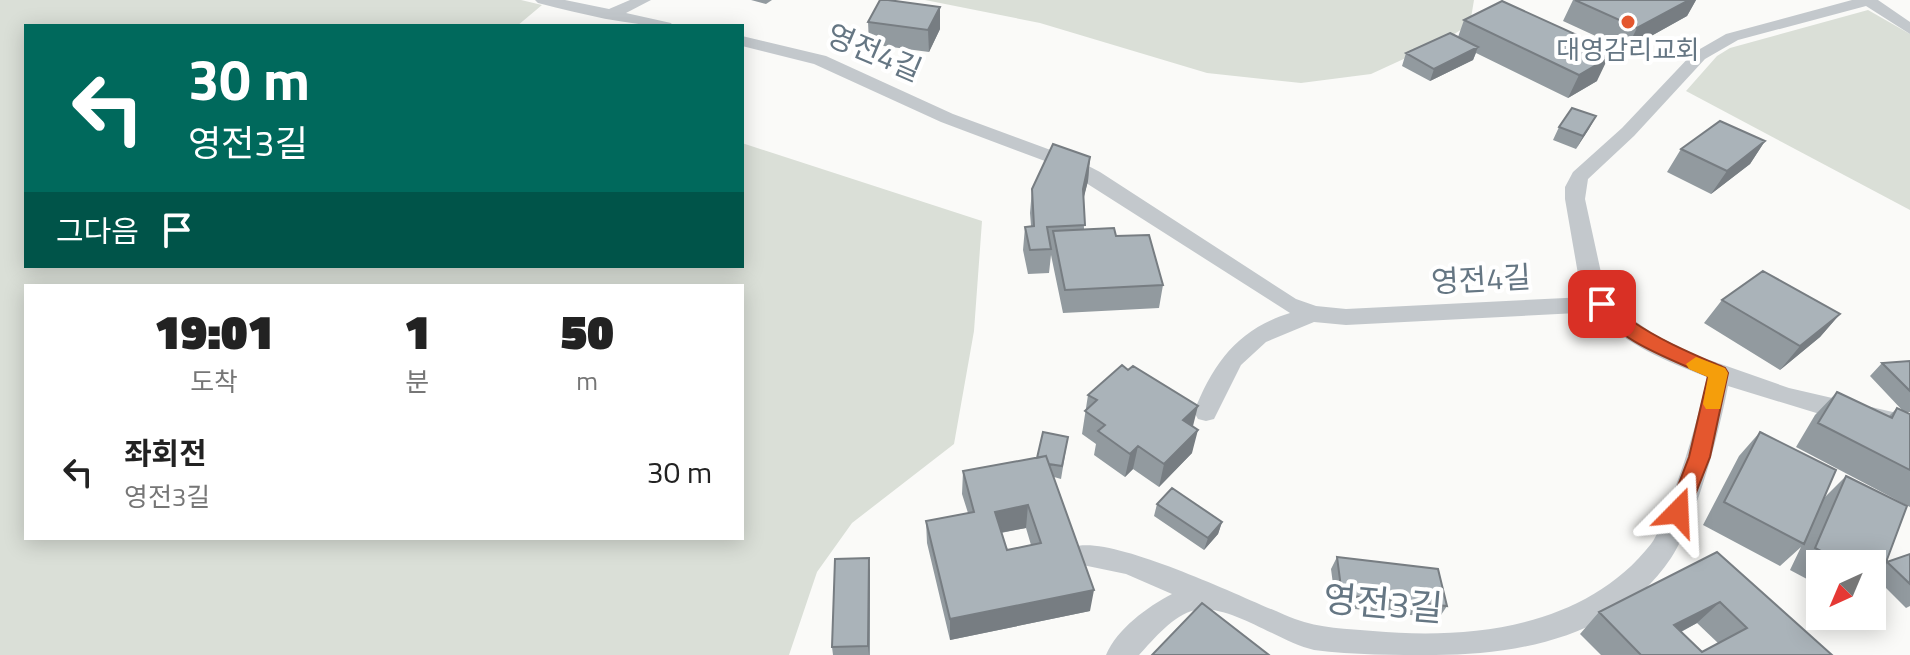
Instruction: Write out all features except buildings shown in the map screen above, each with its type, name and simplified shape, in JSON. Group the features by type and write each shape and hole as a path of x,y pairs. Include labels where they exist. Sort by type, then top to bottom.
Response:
{"lane":[{"path":"543,0 655,24"},
{"path":"609,15 643,0"},
{"path":"1910,29 1870,0 1761,28 1715,45 1699,56 1628,132 1580,176 1575,187 1595,294 1621,323 1656,345 1753,386 1910,425"},
{"name":"영전4길","path":"744,41 820,60 947,118 1068,163 1093,176 1264,290 1314,314 1346,317 1602,304"},
{"name":"영전4길","path":"1206,412 1228,364 1245,343 1270,328 1314,314"},
{"name":"영전3길","path":"1082,555 1128,563 1295,632 1370,647 1514,649 1609,601 1634,582 1662,550 1699,457 1719,373"},
{"path":"1120,655 1149,624 1183,603 1209,597"}],"shaded area":[{"path":"0,0 521,0 542,5 519,24 24,24 24,268 744,268 744,144 982,221 974,331 954,444 852,523 817,572 789,655 0,655"},
{"path":"925,0 1474,0 1470,24 1445,40 1371,74 1301,83 1207,73 1040,23"},
{"path":"1868,10 1910,34 1910,210 1686,91 1717,56 1730,48"}],"slow traffic":[{"path":"1696,364 1719,373 1713,404"}],"place":[{"name":"대영감리교회","path":"1628,22"}],"route":[{"path":"1602,304 1621,323 1656,345 1719,373 1699,457 1678,512"}]}
